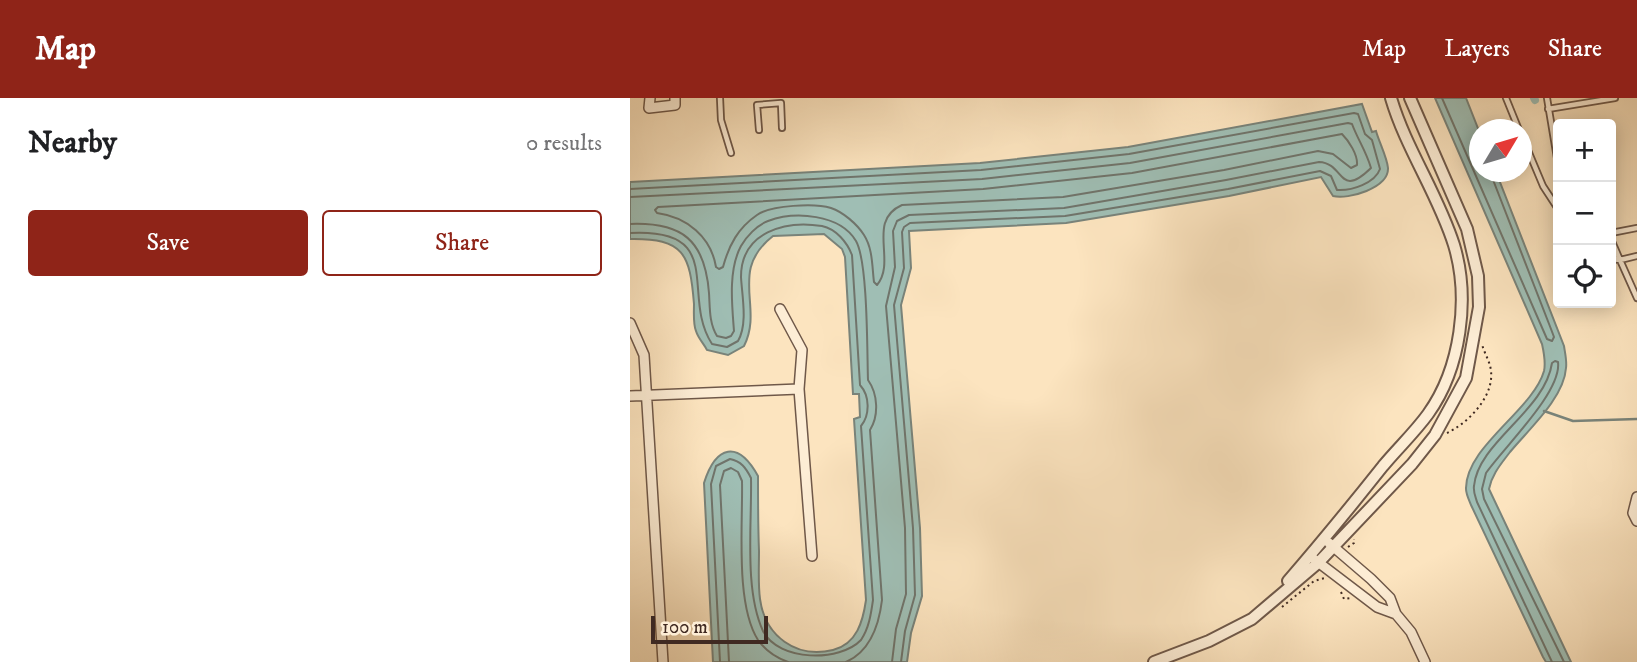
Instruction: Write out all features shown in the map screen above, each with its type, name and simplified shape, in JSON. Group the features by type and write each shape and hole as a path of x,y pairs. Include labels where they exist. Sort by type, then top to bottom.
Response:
{"street":[{"path":"650,98 649,108 675,105 675,98"},
{"path":"1329,543 1429,413 1451,365 1461,320 1460,280 1454,246 1391,98"},
{"path":"1154,662 1252,619 1412,464 1435,435 1466,378 1479,307 1478,276 1467,229 1410,98"},
{"path":"779,309 802,350 799,389 812,556"},
{"path":"630,323 644,355 663,662"},
{"path":"630,396 799,389"},
{"path":"1637,496 1633,513 1637,521"},
{"path":"1329,543 1390,598 1396,614 1411,632 1425,662"},
{"path":"1314,559 1377,607 1396,614"}],"lane":[{"path":"720,98 721,120 731,153"},
{"path":"1506,98 1515,119"},
{"path":"1547,98 1553,136"},
{"path":"1548,109 1615,98"},
{"path":"759,130 757,105 770,101 781,103 782,128"},
{"path":"1532,160 1553,201"},
{"path":"1616,232 1637,228"},
{"path":"1614,245 1637,298"},
{"path":"1616,260 1637,256"}],"path":[{"path":"1443,435 1466,422 1488,390 1491,369 1482,342"},
{"path":"1347,548 1354,543 1354,536"},
{"path":"1266,606 1284,607 1314,581 1328,578 1332,580"},
{"path":"1341,588 1344,599 1351,598 1356,591"}],"water":[{"path":"1435,98 1466,98 1474,119 1469,119 1469,176"},
{"path":"1362,104 1372,132 1376,131 1388,168 1387,175 1375,187 1357,194 1333,196 1321,177 1229,196 1066,223 909,231 911,268 901,305 920,528 922,596 911,633 907,662 713,662 704,483 715,461 728,452 735,452 743,457 758,476 760,599 768,624 784,642 795,648 819,652 833,650 848,643 861,623 866,600 854,419 860,417 859,394 853,394 845,257 842,249 824,234 773,236 752,262 749,276 751,317 744,346 728,355 707,350 695,328 690,273 681,252 662,242 630,239 630,182 980,163 1128,147"},
{"path":"1472,182 1500,182 1564,346 1566,368 1559,391 1500,465 1489,489 1571,662 1546,662 1466,493 1469,473 1476,458 1537,386 1544,371 1542,344"}],"waterway":[{"path":"1544,411 1573,421 1637,419"}]}
